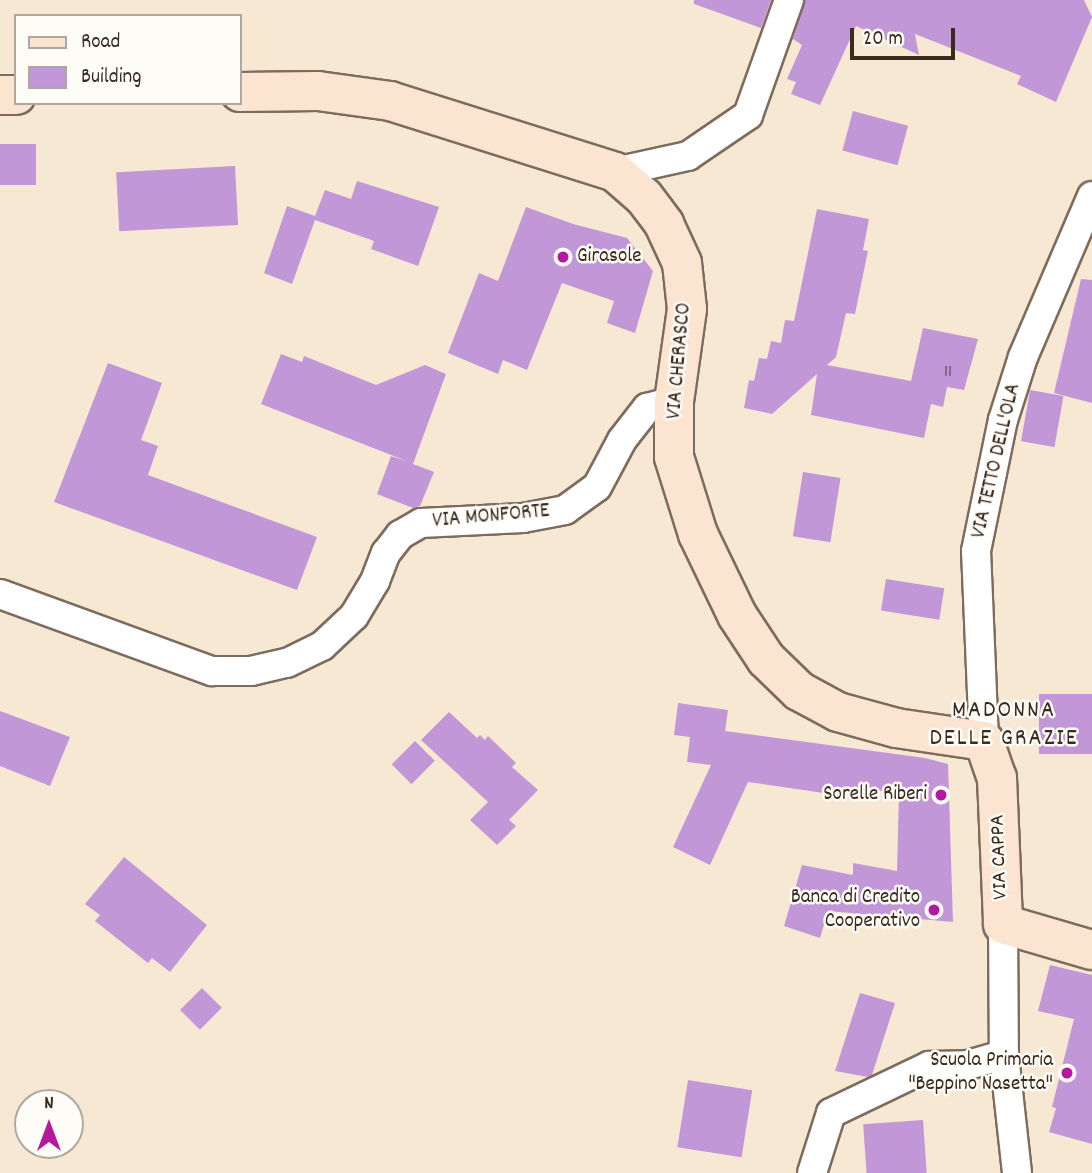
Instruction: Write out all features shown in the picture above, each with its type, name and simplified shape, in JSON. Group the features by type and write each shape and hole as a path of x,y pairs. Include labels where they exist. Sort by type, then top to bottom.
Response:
{"street":[{"path":"615,172 688,156 748,115 789,0"},
{"name":"VIA CHERASCO","path":"242,92 318,91 390,101 615,172 644,197 664,224 682,263 687,309 674,401 674,457 698,534 737,615 766,659 799,691 838,712 895,728 984,741"},
{"name":"VIA TETTO DELL'OLA","path":"984,741 976,551 1003,420 1023,357 1092,196"},
{"name":"VIA MONFORTE","path":"0,594 212,671 251,671 286,663 322,646 354,616 375,581 386,553 400,535 421,523 523,518 565,510 597,487 622,440 647,408 674,401"},
{"name":"VIA CAPPA","path":"984,741 997,778 1003,924 1092,950"},
{"path":"1003,924 1004,1055 1017,1173"},
{"path":"812,1173 831,1113 929,1066 968,1065 1004,1055"}],"building":[{"path":"694,0 771,0 761,28 694,4"},
{"path":"805,0 1084,0 1092,17 1056,102 1017,84 1021,76 915,34 919,55 856,26 820,105 791,94 796,82 787,79 802,45 793,39"},
{"path":"853,111 908,126 897,165 842,151"},
{"path":"0,144 36,144 36,185 0,185"},
{"path":"235,166 238,225 119,231 116,172"},
{"path":"357,181 439,207 418,266 371,249 374,241 315,220 292,284 264,273 287,206 315,216 325,190 351,199"},
{"path":"526,207 573,224 627,238 653,271 635,333 607,323 614,301 562,283 527,370 503,360 498,374 448,353 479,273 498,281"},
{"path":"817,209 869,219 863,250 868,251 855,314 846,313 836,357 827,365 911,381 923,328 978,339 964,390 947,387 943,407 931,404 924,438 811,415 817,374 772,414 744,408 749,380 754,381 759,358 767,359 771,341 781,343 785,320 794,321"},
{"path":"1081,279 1092,280 1092,403 1054,393"},
{"path":"281,354 302,362 304,356 376,385 425,365 446,374 413,464 434,472 420,506 413,508 377,494 391,456 409,462 261,404"},
{"path":"108,363 162,383 141,440 158,446 148,475 317,537 297,590 54,502"},
{"path":"1030,390 1063,396 1054,447 1021,441"},
{"path":"803,472 841,478 830,542 793,536"},
{"path":"886,579 944,588 939,620 881,611"},
{"path":"1039,694 1092,694 1092,754 1039,754"},
{"path":"678,703 728,710 725,731 925,758 948,764 953,922 828,911 820,938 784,926 802,865 853,875 853,863 897,871 899,792 844,788 844,796 748,782 710,865 673,847 711,765 687,762 690,737 674,735"},
{"path":"0,711 70,737 50,786 0,766"},
{"path":"449,712 477,738 480,735 485,740 488,736 516,763 512,767 538,790 509,820 516,826 497,845 470,820 488,802 421,740"},
{"path":"415,741 435,761 411,784 392,764"},
{"path":"124,857 207,925 170,972 152,958 148,963 95,921 100,915 85,904"},
{"path":"1050,965 1092,975 1092,1144 1049,1132 1056,1108 1052,1107 1074,1019 1038,1011"},
{"path":"202,988 222,1008 200,1030 180,1010"},
{"path":"860,993 895,1003 872,1075 868,1077 835,1071"},
{"path":"688,1080 752,1090 742,1157 677,1147"},
{"path":"923,1120 927,1173 867,1173 863,1124"}],"place":[{"name":"Girasole","path":"563,257"},
{"name":"Sorelle Riberi","path":"941,795"},
{"name":"Banca di Credito Cooperativo","path":"934,910"},
{"name":"Scuola Primaria \"Beppino Nasetta\"","path":"1067,1073"}],"district":[{"name":"MADONNA DELLE GRAZIE","path":"1004,726"}]}
